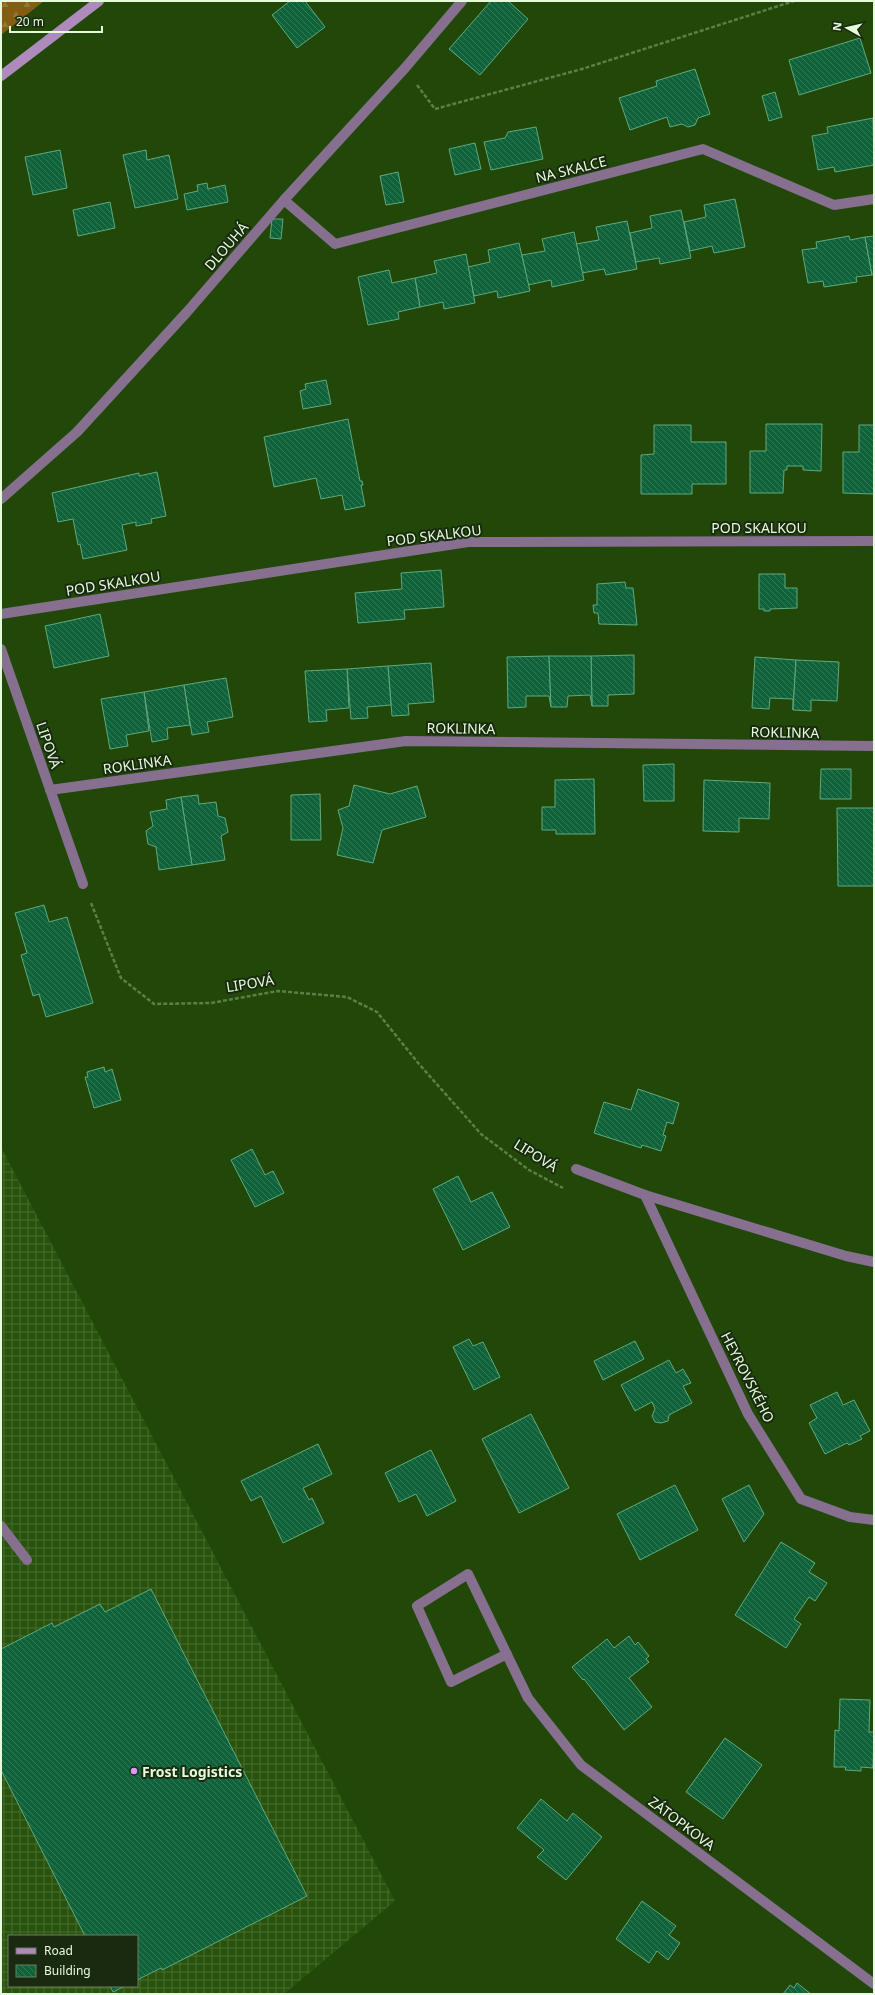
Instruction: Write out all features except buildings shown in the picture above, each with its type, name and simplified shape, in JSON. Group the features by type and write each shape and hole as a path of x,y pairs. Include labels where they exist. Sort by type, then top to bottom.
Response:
{"main road":[{"path":"1,76 99,1"}],"street":[{"name":"DLOUHÁ","path":"1,499 77,432 187,312 284,200 405,68 462,1"},
{"name":"NA SKALCE","path":"284,200 335,244 703,149 834,205 874,199"},
{"name":"POD SKALKOU","path":"1,614 468,542 874,541"},
{"name":"LIPOVÁ","path":"1,649 83,884"},
{"name":"ROKLINKA","path":"50,790 406,741 874,746"},
{"name":"LIPOVÁ","path":"576,1169 645,1194 846,1256 874,1262"},
{"name":"HEYROVSKÉHO","path":"645,1194 748,1414 802,1499 850,1517 874,1520"},
{"path":"1,1526 27,1560"},
{"name":"ZÁTOPKOVA","path":"507,1654 451,1682 417,1606 468,1574 507,1654 528,1698 581,1765 874,1984"}],"path":[{"path":"405,68 435,109 582,69 794,1"},
{"name":"LIPOVÁ","path":"83,884 121,978 154,1004 211,1003 278,991 347,997 377,1012 419,1064 481,1134 529,1170 568,1189"}],"shaded area":[{"path":"1,1147 395,1901 284,1994 1,1994"}],"green space":[{"path":"1,1 44,1 1,35"}],"place":[{"name":"Frost Logistics","path":"134,1771"}]}
